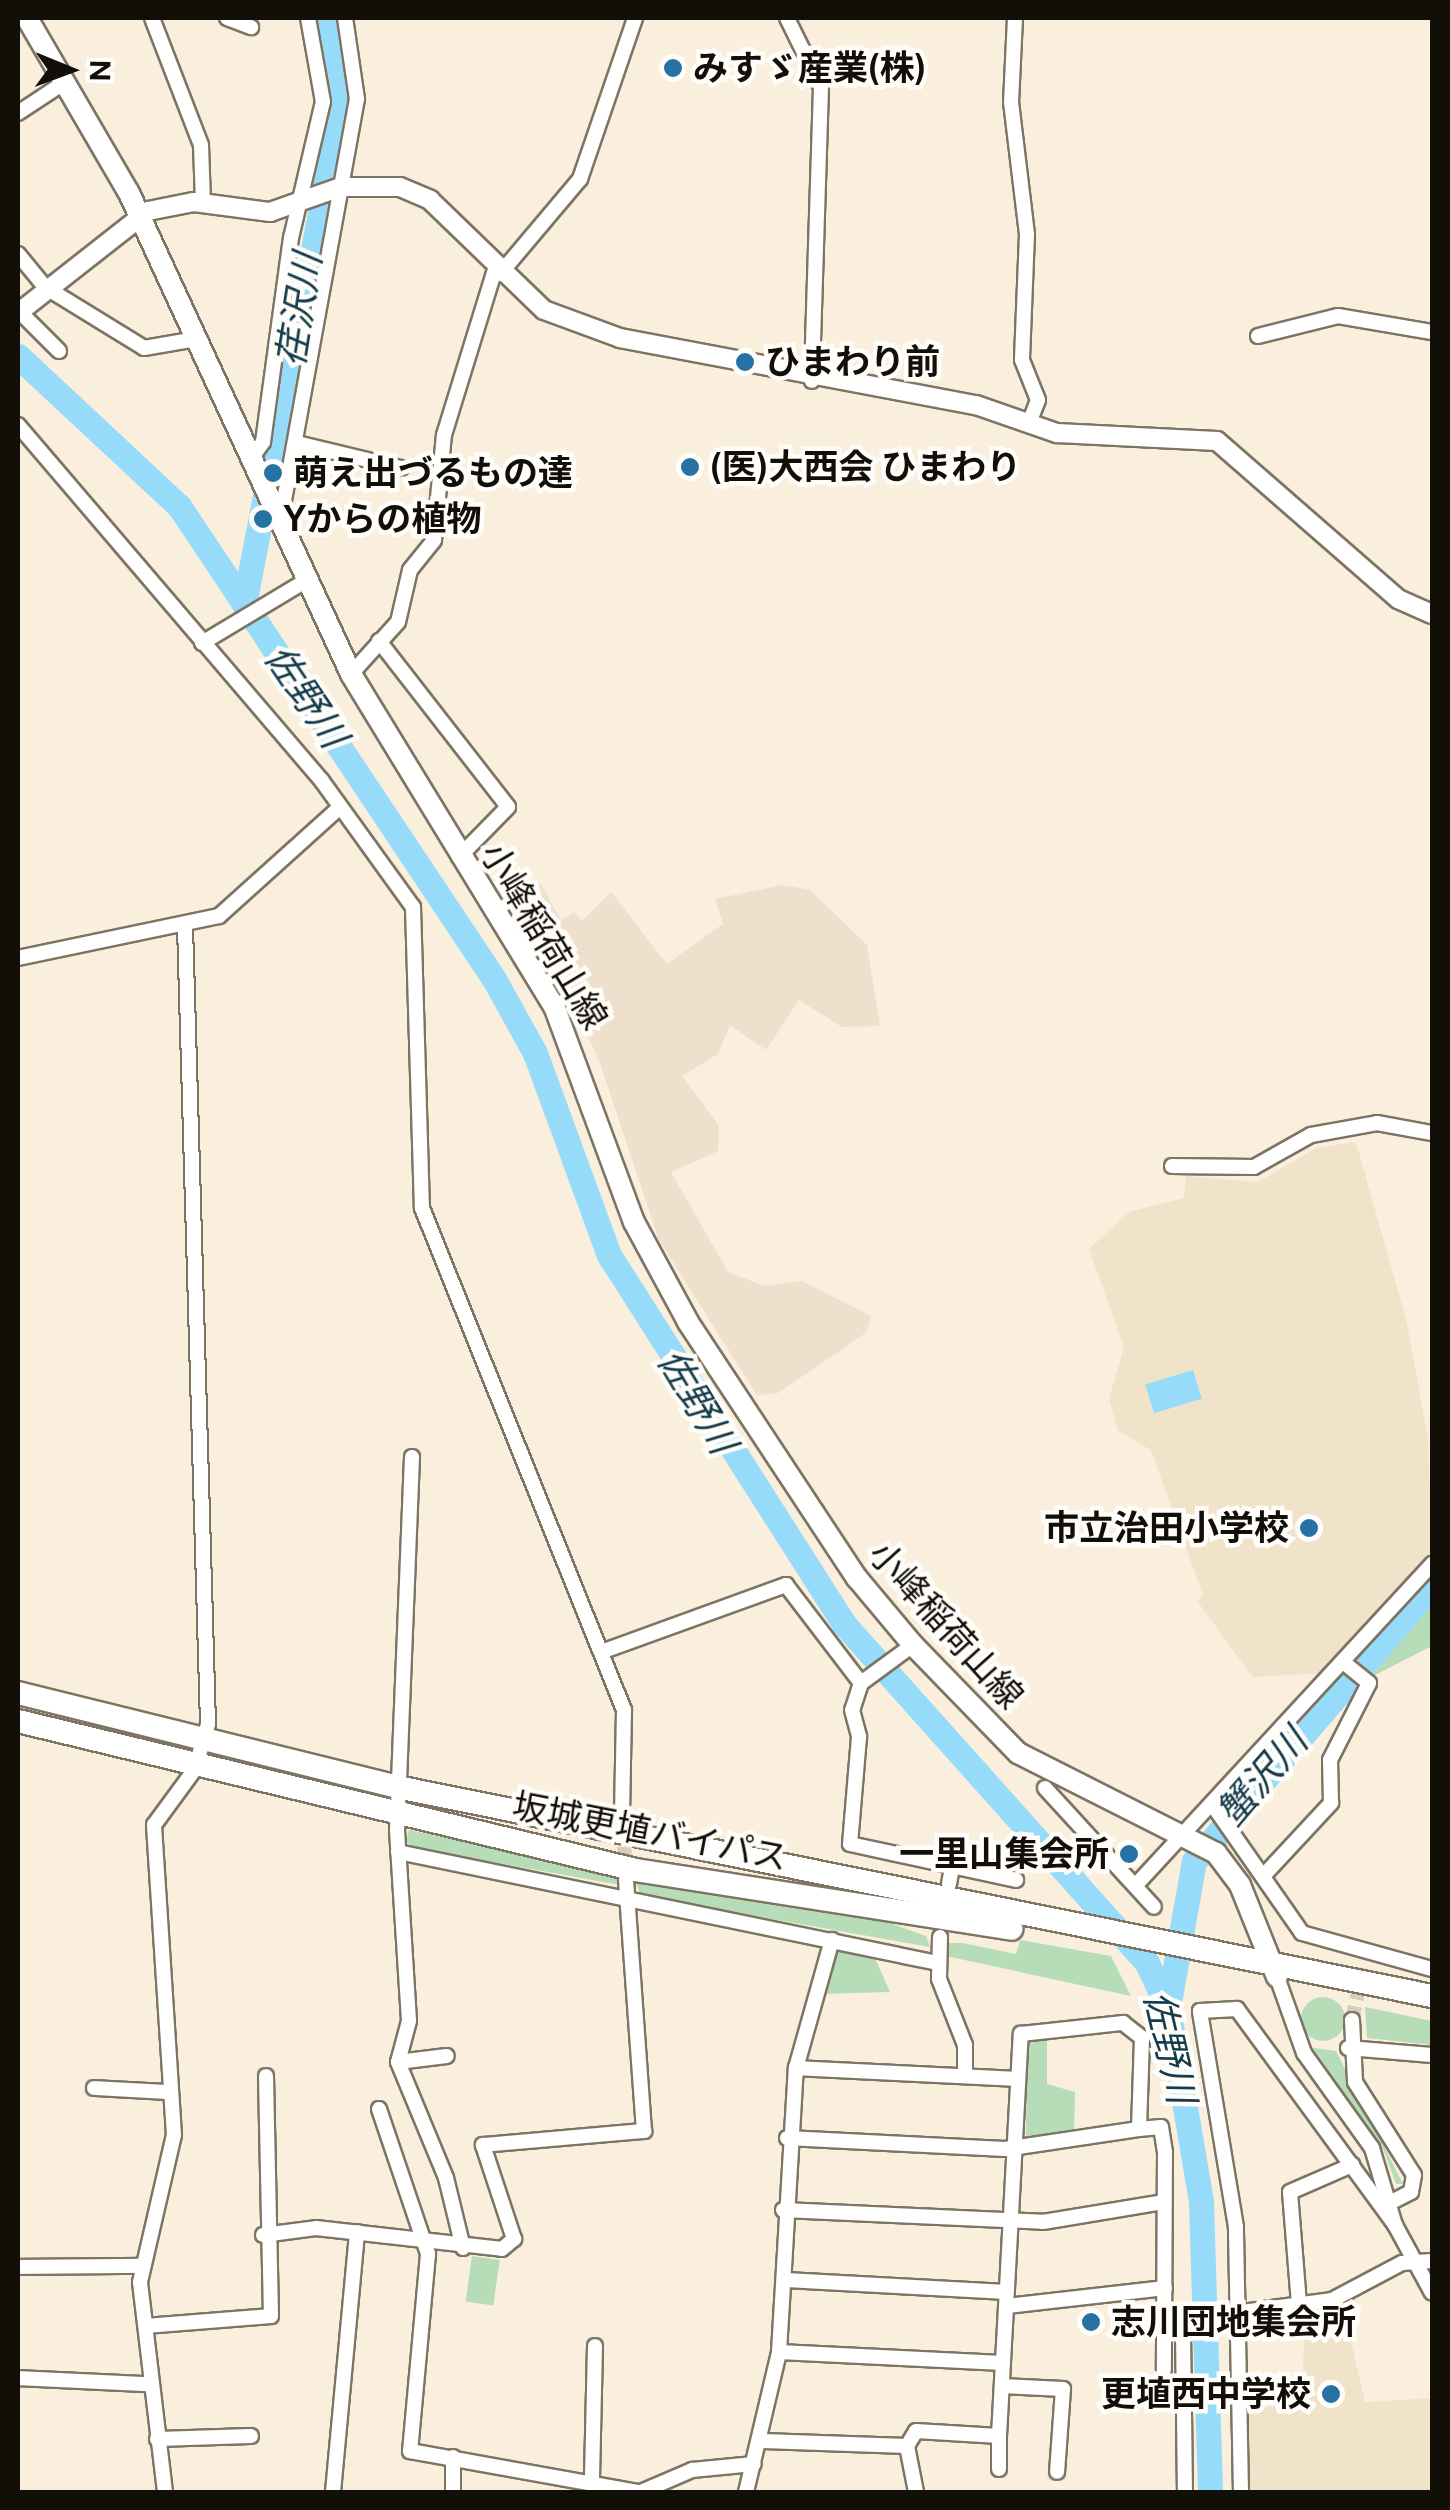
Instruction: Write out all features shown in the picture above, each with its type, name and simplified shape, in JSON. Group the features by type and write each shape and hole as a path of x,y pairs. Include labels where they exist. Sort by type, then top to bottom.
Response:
{"highway":[{"name":"坂城更埴バイパス","path":"18,1693 402,1788 1019,1923 1274,1971"},
{"name":"坂城更埴バイパス","path":"18,1721 398,1819 636,1870 1019,1923"},
{"path":"1274,1971 1432,1996"},
{"path":"1274,1971 1432,2009"}],"main road":[{"name":"小峰稲荷山線","path":"27,18 139,216 352,674 574,1048 659,1274 838,1552 907,1647 1018,1753 1190,1832 1216,1853 1274,1971"}],"street":[{"path":"152,18 201,145 203,203"},
{"path":"227,18 250,27"},
{"path":"255,468 263,442 302,201 323,102 308,18"},
{"path":"280,515 297,443 359,70 345,18"},
{"path":"352,674 398,622 410,570 434,540 444,435 498,271 580,179 635,18"},
{"path":"788,18 821,86 812,381"},
{"path":"1015,18 1011,102 1027,234 1022,360 1038,400 1029,423"},
{"path":"18,113 66,82"},
{"path":"59,351 18,311 139,216 203,203 270,212 337,189 376,182 430,200 498,271 574,324 812,381 976,405 1076,436 1217,441 1398,599 1432,614"},
{"path":"18,254 45,288 144,348 196,339"},
{"path":"1258,336 1338,316 1432,332"},
{"path":"18,425 339,808 414,908 422,1208 624,1710 622,1817"},
{"path":"297,443 401,468"},
{"path":"202,643 308,580"},
{"path":"379,641 508,807 459,857"},
{"path":"18,958 219,916 339,808"},
{"path":"165,2492 148,2384 143,2266 174,2136 154,1824 195,1769 203,1741 184,924"},
{"path":"1172,1166 1254,1167 1311,1135 1378,1122 1432,1132"},
{"path":"412,1457 398,1819 409,2021 398,2062 446,2178 463,2248"},
{"path":"1136,1885 1352,1669 1432,1564"},
{"path":"600,1652 786,1585 863,1682"},
{"path":"907,1647 863,1682 852,1710 859,1737 850,1844 1016,1880"},
{"path":"1266,1872 1331,1802 1330,1760 1368,1684 1352,1669"},
{"path":"1044,1788 1154,1907"},
{"path":"1214,1807 1266,1872 1302,1934 1432,1969"},
{"path":"398,1852 938,1963"},
{"path":"949,1884 952,1867"},
{"path":"263,2236 357,2232 463,2248 502,2249 514,2239 483,2145 644,2131 626,1880"},
{"path":"940,1936 938,1963 965,2045 964,2076"},
{"path":"746,2492 763,2441 778,2352 786,2280 782,2210 796,2068 832,1940"},
{"path":"1363,1968 1367,1952"},
{"path":"1274,1971 1294,2034 1372,2148 1395,2226"},
{"path":"1241,2492 1242,2312 1200,2012 1218,2007 1236,2009 1395,2226 1432,2293"},
{"path":"1352,2020 1348,2048 1362,2095 1414,2175 1412,2192 1391,2202"},
{"path":"999,2469 1021,2034 1073,2022 1135,2027 1139,2129"},
{"path":"1348,2048 1432,2056"},
{"path":"398,2062 447,2056"},
{"path":"796,2068 1017,2079"},
{"path":"146,2326 271,2316 263,2236 266,2076"},
{"path":"94,2088 169,2092"},
{"path":"379,2109 424,2242 410,2451 453,2457 526,2477 592,2478 639,2492 692,2470 754,2464"},
{"path":"787,2138 1014,2146 1161,2128 1164,2370"},
{"path":"1299,2304 1290,2192 1352,2165"},
{"path":"782,2210 1011,2222 1164,2202"},
{"path":"332,2492 357,2232"},
{"path":"1242,2312 1299,2304 1432,2261"},
{"path":"18,2266 143,2266"},
{"path":"786,2280 1007,2299 1165,2288"},
{"path":"1165,2308 1184,2330 1178,2392 1186,2492"},
{"path":"592,2478 595,2346"},
{"path":"778,2352 1004,2363"},
{"path":"18,2378 148,2384"},
{"path":"1002,2386 1063,2390 1057,2472"},
{"path":"1178,2392 1242,2396"},
{"path":"916,2492 907,2446 916,2431 999,2436"},
{"path":"158,2439 251,2436"},
{"path":"763,2441 907,2446"},
{"path":"453,2457 453,2492"}],"shaded area":[{"path":"540,883 561,920 574,912 582,921 611,892 667,964 723,924 715,899 783,885 810,890 867,945 880,1026 842,1027 799,1000 766,1050 730,1025 718,1054 682,1076 719,1126 718,1151 671,1172 728,1272 764,1286 802,1281 871,1316 867,1332 778,1393 757,1395 659,1240 599,1060 522,898"},
{"path":"1356,1142 1407,1323 1428,1439 1432,1551 1324,1673 1253,1677 1197,1601 1203,1595 1151,1450 1118,1431 1109,1398 1124,1347 1089,1249 1129,1212 1184,1198 1186,1176 1258,1182 1316,1148"},
{"name":"更埴西中学校","path":"1342,2302 1365,2402 1432,2398 1432,2492 1248,2492 1248,2409 1302,2403 1305,2310"}],"green space":[{"path":"1432,1595 1432,1646 1375,1675 1364,1672"},
{"path":"409,1830 620,1876 620,1885 415,1848 406,1842"},
{"path":"634,1878 870,1916 926,1936 930,1947 641,1896"},
{"path":"1020,1940 1111,1956 1131,1996 946,1956 949,1943 1016,1954"},
{"path":"836,1950 875,1958 890,1992 820,1994"},
{"path":"1323,1997 1339,2003 1345,2019 1339,2035 1323,2041 1307,2035 1301,2019 1307,2003"},
{"path":"1365,2007 1432,2021 1432,2045 1367,2038"},
{"path":"1047,2034 1047,2084 1075,2092 1074,2133 1026,2136 1027,2039"},
{"path":"1313,2048 1336,2051 1403,2184 1396,2184 1384,2151"},
{"path":"472,2256 500,2260 493,2305 466,2302"}],"water":[{"path":"1193,1370 1202,1399 1154,1413 1145,1385"}],"waterway":[{"name":"荏沢川","path":"244,604 337,127 341,87 326,18"},
{"name":"佐野川","path":"18,356 179,506 494,979 535,1053 609,1255 844,1624 1147,1963 1168,2008 1201,2202 1210,2492"},
{"name":"蟹沢川","path":"1168,2008 1194,1861 1432,1585"}],"tunnel":[{"path":"623,1826 626,1874"},
{"path":"1352,2020 1363,1968"}],"place":[{"name":"みすゞ産業(株)","path":"673,68"},
{"name":"ひまわり前","path":"745,362"},
{"name":"(医)大西会 ひまわり","path":"690,467"},
{"name":"萌え出づるもの達","path":"273,473"},
{"name":"Yからの植物","path":"263,519"},
{"name":"市立治田小学校","path":"1309,1528"},
{"name":"一里山集会所","path":"1129,1854"},
{"name":"志川団地集会所","path":"1091,2322"},
{"name":"更埴西中学校","path":"1331,2394"}]}
